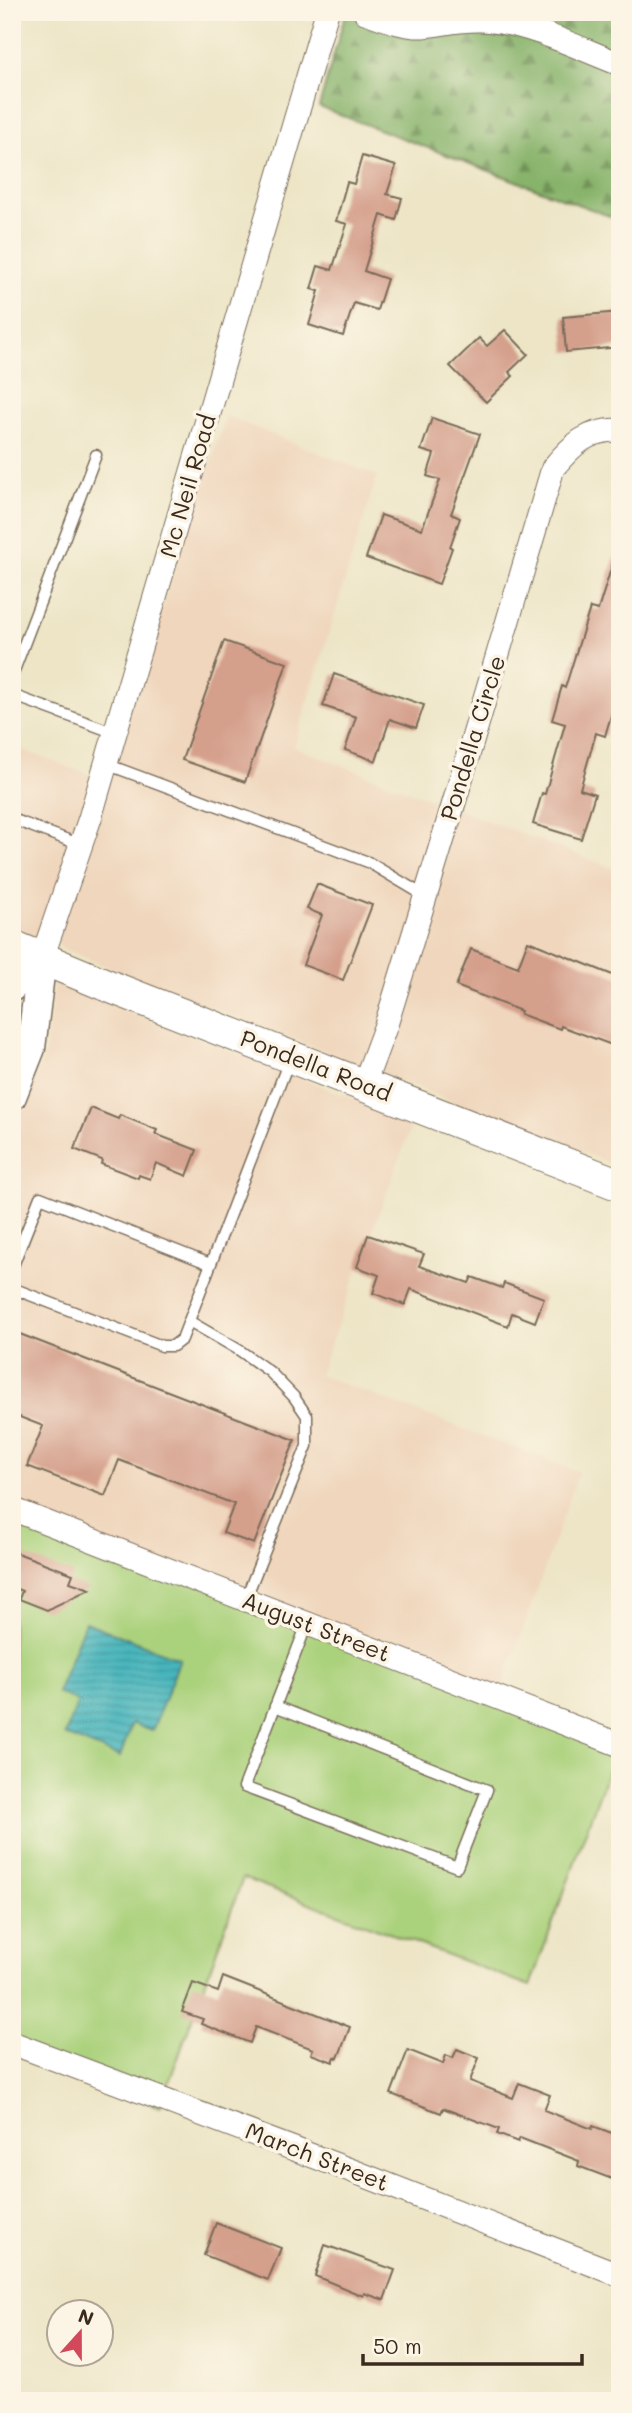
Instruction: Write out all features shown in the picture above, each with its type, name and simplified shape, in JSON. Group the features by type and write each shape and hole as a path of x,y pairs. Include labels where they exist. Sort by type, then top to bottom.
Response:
{"main road":[{"name":"Pondella Road","path":"12,946 620,1185"}],"street":[{"name":"Mc Neil Road","path":"42,958 106,764 327,12"},
{"path":"365,12 392,21 421,26 443,21 482,20 520,26 620,64"},
{"name":"Pondella Circle","path":"364,1084 386,1025 553,468 574,443 606,429 620,430"},
{"path":"12,987 42,958"},
{"path":"12,1096 31,1048 42,958"},
{"name":"August Street","path":"12,1509 620,1745"},
{"name":"March Street","path":"12,2043 358,2172 620,2275"}],"lane":[{"path":"12,676 96,455"},
{"path":"12,695 115,733"},
{"path":"106,764 368,862 425,896"},
{"path":"12,819 81,845"},
{"path":"12,1288 162,1346 173,1346 182,1339 290,1056"},
{"path":"12,1268 40,1197 210,1264"},
{"path":"189,1321 270,1372 294,1397 307,1416 307,1446 245,1600"},
{"path":"275,1706 487,1790 457,1867 244,1787 275,1706 307,1624"}],"shaded area":[{"path":"226,416 377,476 294,747 620,871 620,1167 123,973 62,948 59,942 34,937 12,928 12,746 104,780"},
{"path":"55,982 413,1122 319,1375 579,1472 499,1696 12,1515 12,1138 45,1054"}],"green space":[{"path":"346,12 620,12 620,220 319,107"},
{"path":"12,1515 619,1740 530,1986 243,1878 160,2107 12,2052"}],"water":[{"path":"85,1622 180,1659 152,1731 132,1723 120,1757 65,1735 78,1701 57,1693"}],"building":[{"path":"362,156 396,166 387,194 402,198 396,220 381,215 364,271 387,279 377,310 354,303 343,336 309,325 319,291 311,289 318,266 332,270 347,224 336,221 347,182 354,184"},
{"path":"620,312 620,347 566,352 563,317"},
{"path":"505,330 528,354 509,372 513,376 486,402 450,366 479,338 487,346"},
{"path":"432,418 480,434 451,514 460,518 439,584 366,558 381,515 422,529 440,480 427,476 434,454 421,450"},
{"path":"615,556 620,557 620,703 615,702 605,736 596,733 580,789 595,794 581,839 533,824 542,793 545,794 565,724 552,720 562,686 565,688 590,608 598,610"},
{"path":"224,641 287,663 245,782 182,760"},
{"path":"334,674 424,705 416,728 390,719 376,761 345,750 356,717 323,706"},
{"path":"317,884 372,905 343,980 303,965 322,915 307,909"},
{"path":"528,941 620,978 620,1048 520,1014 521,1011 456,986 471,949 518,967"},
{"path":"91,1108 118,1119 120,1115 157,1130 155,1134 197,1150 187,1176 156,1163 150,1179 139,1175 138,1178 101,1164 102,1160 74,1149"},
{"path":"368,1235 424,1254 419,1266 469,1283 472,1277 502,1288 504,1283 544,1298 535,1322 512,1313 508,1326 411,1289 405,1305 373,1293 379,1275 357,1267"},
{"path":"12,1331 295,1440 254,1544 223,1533 234,1504 119,1460 105,1496 27,1466 43,1426 12,1414"},
{"path":"12,1551 73,1574 70,1582 90,1589 47,1610 19,1599 22,1591 12,1587"},
{"path":"223,1977 350,2027 338,2058 335,2057 333,2062 311,2054 313,2049 256,2027 250,2043 201,2024 203,2019 182,2012 193,1983 218,1992"},
{"path":"457,2049 479,2058 470,2081 513,2098 519,2083 550,2095 544,2110 592,2129 593,2126 620,2136 620,2159 612,2179 578,2166 579,2161 520,2138 518,2142 497,2134 499,2129 443,2108 441,2113 391,2094 408,2050 443,2064 446,2055 453,2058"},
{"path":"216,2223 281,2248 268,2280 204,2255"},
{"path":"325,2245 395,2270 384,2300 364,2293 363,2296 315,2276"}]}
